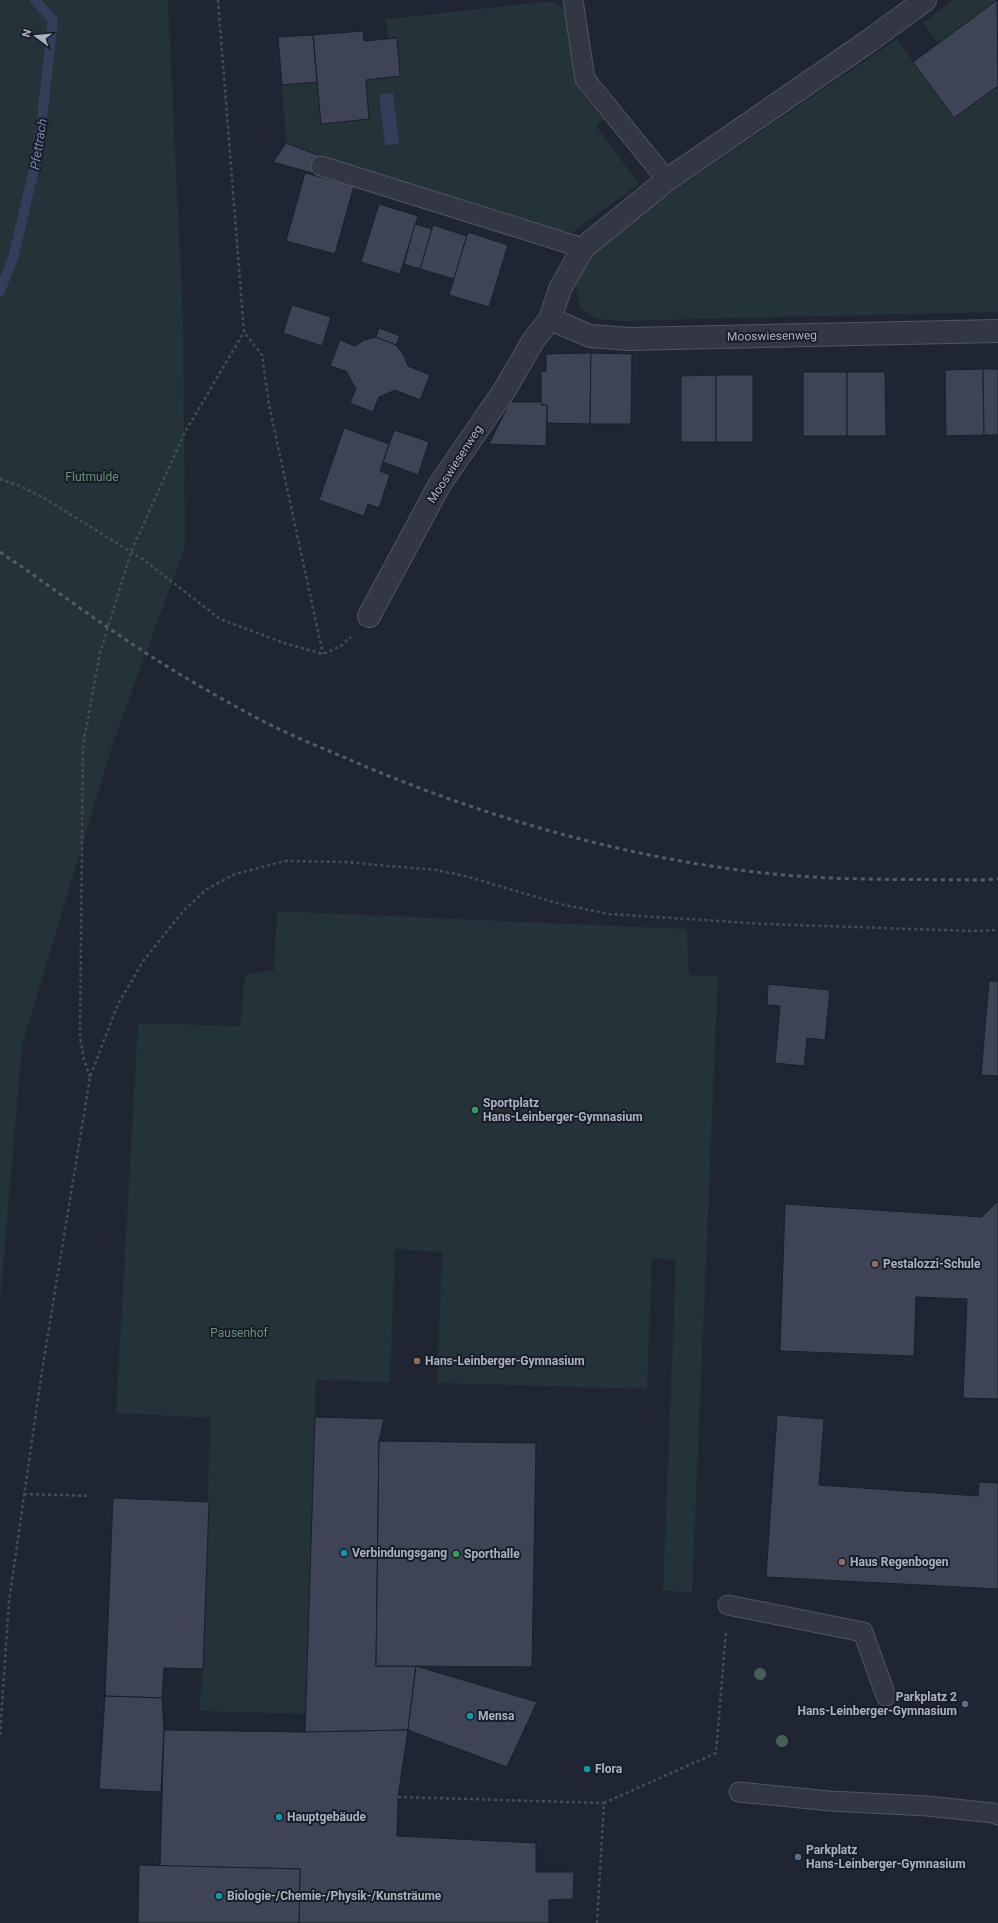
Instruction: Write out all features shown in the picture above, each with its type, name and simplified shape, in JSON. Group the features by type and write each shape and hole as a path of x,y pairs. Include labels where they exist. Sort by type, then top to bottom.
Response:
{"street":[{"name":"Mooswiesenweg","path":"370,616 440,484 504,391 533,340 550,319 560,289 583,248 667,180 869,41 925,0"},
{"name":"Mooswiesenweg","path":"550,319 590,336 629,339 998,331"}],"lane":[{"path":"573,0 585,80 667,180"},
{"path":"321,166 583,248"},
{"path":"728,1605 863,1632 886,1696"},
{"path":"739,1792 830,1802 927,1806 992,1813 998,1815"}],"path":[{"path":"0,479 20,486 44,498 131,552 220,619 284,643 323,654 270,405 262,355 244,332 218,0"},
{"path":"90,1078 84,1060 80,1037 83,745 100,653 131,552 185,432 244,332"},
{"path":"0,1735 9,1601 42,1371 90,1078 118,1004 144,960 184,910 207,889 235,874 285,861 344,862 436,870 465,876 560,904 609,914 765,924 972,931 998,930"},
{"path":"24,1494 91,1496"},
{"path":"398,1797 604,1803 716,1753 728,1605"},
{"path":"597,1923 604,1803"}],"green space":[{"name":"Flutmulde","path":"0,0 168,0 183,317 185,547 114,740 22,1045 0,1305"},
{"path":"953,0 997,0 938,43 923,23"},
{"path":"544,2 557,4 567,14 576,85 603,119 596,126 639,184 573,232 564,231 318,155 286,143 282,85 317,82 321,124 369,119 366,80 400,76 397,38 388,38 386,19"},
{"path":"897,39 954,118 998,86 998,312 618,321 599,319 590,315 581,308 576,289 576,278 591,255 647,209"},
{"name":"Pausenhof","path":"277,911 687,929 689,975 718,976 692,1592 663,1591 676,1260 652,1258 647,1389 437,1383 442,1252 395,1249 390,1382 316,1380 306,1714 199,1711 203,1669 210,1418 116,1413 138,1023 240,1026 245,975 274,970"}],"water":[{"path":"393,93 399,144 385,145 379,95"}],"building":[{"path":"997,0 998,86 954,118 913,62"},
{"path":"363,31 364,41 397,38 400,76 366,80 369,119 321,124 313,35"},
{"path":"313,35 317,82 282,85 278,37"},
{"path":"286,143 318,155 312,173 273,162"},
{"path":"305,173 354,186 335,254 286,241"},
{"path":"379,204 418,216 400,274 361,262"},
{"path":"415,224 432,229 420,269 404,264"},
{"path":"433,225 467,236 454,279 420,269"},
{"path":"468,232 508,245 489,307 449,295"},
{"path":"292,305 331,317 322,346 283,333"},
{"path":"379,328 400,336 396,345 376,337"},
{"path":"376,337 396,345 403,354 408,366 430,375 420,400 395,390 379,397 373,412 350,403 356,389 346,371 330,366 340,340 355,346 364,340"},
{"path":"591,353 590,424 547,423 547,405 541,405 541,371 546,371 546,354"},
{"path":"591,353 632,354 631,424 590,424"},
{"path":"983,369 984,435 946,436 945,370"},
{"path":"983,369 998,369 998,435 984,435"},
{"path":"803,372 847,372 847,436 803,436"},
{"path":"847,372 885,372 886,436 847,436"},
{"path":"716,375 716,442 681,442 681,376"},
{"path":"716,375 753,375 753,442 716,442"},
{"path":"510,402 542,402 541,405 547,405 546,446 489,444"},
{"path":"344,428 389,444 380,471 390,475 379,508 368,504 364,516 319,500"},
{"path":"394,430 429,442 418,475 383,462"},
{"path":"989,981 998,981 998,1076 981,1075"},
{"path":"768,984 830,990 825,1040 807,1038 804,1066 775,1063 780,1006 767,1005"},
{"path":"998,1201 998,1399 963,1398 967,1299 916,1297 914,1356 780,1351 785,1204 982,1217"},
{"path":"777,1415 824,1419 819,1485 978,1496 979,1482 998,1483 998,1589 766,1577"},
{"name":"Verbindungsgang","path":"315,1417 384,1419 379,1441 376,1666 416,1666 408,1730 305,1732"},
{"name":"Sporthalle","path":"379,1441 536,1443 532,1667 376,1666"},
{"path":"113,1498 209,1502 203,1669 164,1668 162,1698 105,1696"},
{"name":"Mensa","path":"416,1666 537,1702 507,1767 408,1730"},
{"path":"105,1696 162,1698 164,1730 161,1792 99,1789"},
{"name":"Hauptgebäude","path":"164,1730 305,1732 408,1730 398,1797 397,1836 536,1843 536,1872 574,1872 573,1899 549,1900 549,1923 299,1923 300,1869 160,1866"},
{"name":"Biologie-/Chemie-/Physik-/Kunsträume","path":"139,1865 300,1869 299,1923 138,1923"}],"waterway":[{"name":"Pfettrach","path":"0,291 13,258 38,153 53,20 35,0"}],"railway":[{"path":"0,552 137,647 222,699 299,738 355,762 456,801 560,834 667,858 721,867 774,874 825,878 903,880 998,879"}],"place":[{"name":"Sportplatz Hans-Leinberger-Gymnasium","path":"475,1110"},
{"name":"Pestalozzi-Schule","path":"875,1264"},
{"name":"Hans-Leinberger-Gymnasium","path":"417,1361"},
{"name":"Verbindungsgang","path":"344,1553"},
{"name":"Sporthalle","path":"456,1554"},
{"name":"Haus Regenbogen","path":"842,1562"},
{"name":"Parkplatz 2 Hans-Leinberger-Gymnasium","path":"965,1704"},
{"name":"Mensa","path":"470,1716"},
{"name":"Flora","path":"587,1769"},
{"name":"Hauptgebäude","path":"279,1817"},
{"name":"Parkplatz Hans-Leinberger-Gymnasium","path":"798,1857"},
{"name":"Biologie-/Chemie-/Physik-/Kunsträume","path":"219,1896"}]}
